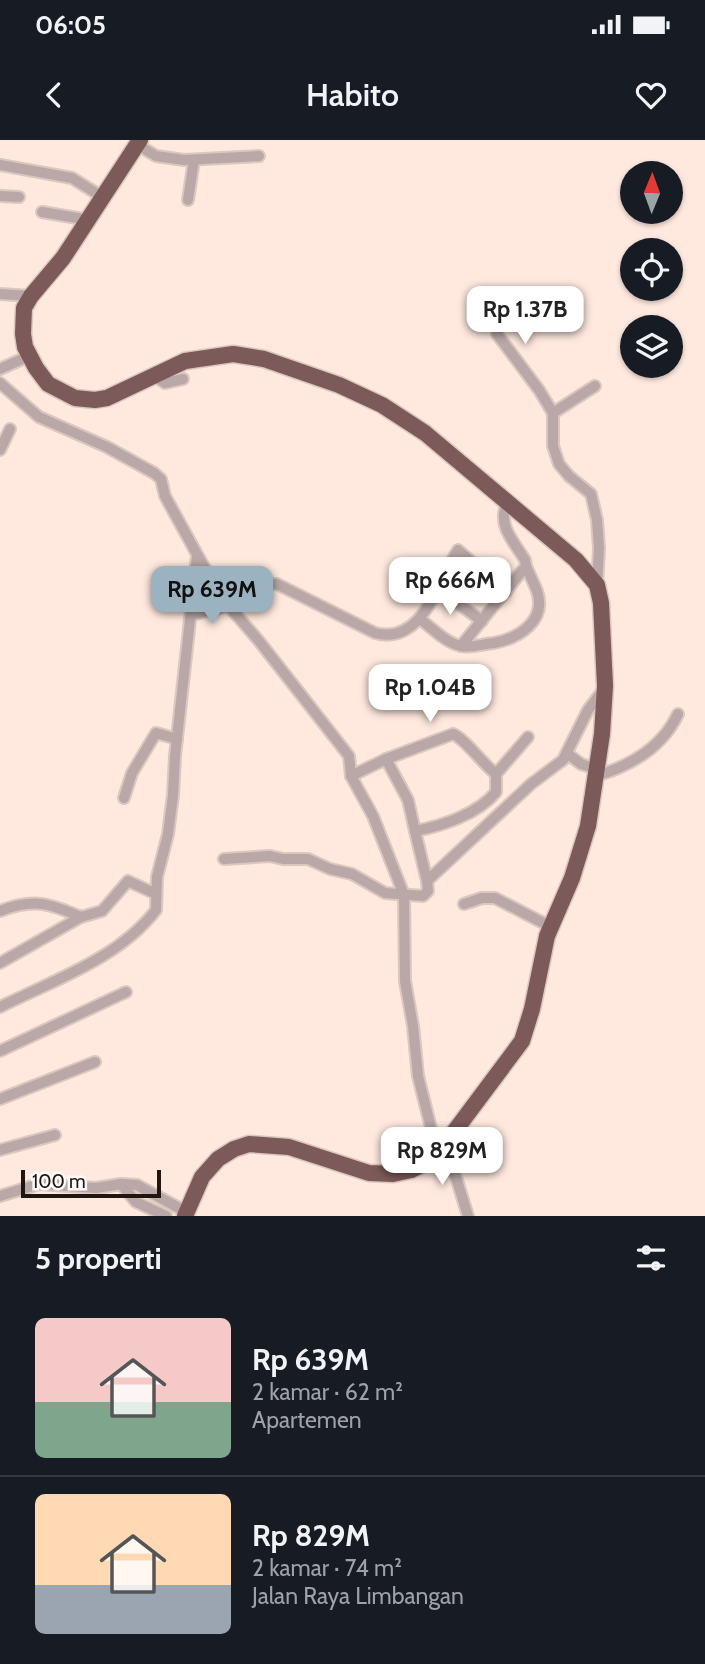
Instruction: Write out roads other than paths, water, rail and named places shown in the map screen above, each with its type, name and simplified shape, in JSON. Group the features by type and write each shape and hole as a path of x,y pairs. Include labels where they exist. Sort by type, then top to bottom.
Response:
{"highway":[{"path":"139,142 63,258 24,308 22,321 25,347 48,384 65,395 84,400 107,398 185,361 233,354 264,359 339,385 382,405 425,433 576,560 597,585 603,620 605,686 597,772 586,834 572,878 551,927 533,1009 522,1041 427,1162 393,1174 369,1173 289,1147 249,1144 218,1159 202,1177 186,1214"}],"street":[{"path":"139,142 156,156 194,160 258,156"},
{"path":"188,200 194,160"},
{"path":"0,165 72,178 104,198"},
{"path":"0,196 19,197"},
{"path":"42,212 89,220"},
{"path":"0,294 31,296"},
{"path":"496,334 539,390 553,413 553,446 559,464 591,494 599,548 597,585"},
{"path":"0,369 29,356"},
{"path":"153,375 165,383 183,379"},
{"path":"0,383 39,417 107,447 155,473 161,479 165,495 227,606 259,641 349,756 351,776 373,816 404,895 405,981 418,1076 431,1128 456,1177 468,1216"},
{"path":"553,413 595,386"},
{"path":"0,450 10,429"},
{"path":"420,619 452,642 472,647 516,637 533,622 538,599 525,560 503,521 508,501"},
{"path":"191,614 227,606 271,583 379,634 401,632 420,619 459,550 506,592"},
{"path":"0,1007 108,954 131,937 154,912 158,867 168,834 173,795 197,555"},
{"path":"461,646 526,566"},
{"path":"437,587 482,621"},
{"path":"427,881 531,784 568,754 588,710 605,686"},
{"path":"568,754 597,772 621,768 642,757 670,729 678,714"},
{"path":"124,798 132,773 156,733 177,739"},
{"path":"351,776 436,739 456,734 479,761 496,774"},
{"path":"415,831 461,816 492,797 496,792 496,774 528,737"},
{"path":"224,859 270,856 308,859 330,869 352,874 385,893 425,895 428,891 427,881 408,800 386,760"},
{"path":"0,963 81,917 104,909 128,881 156,894"},
{"path":"464,904 482,898 497,898 551,927"},
{"path":"0,911 36,902 61,908 81,917"},
{"path":"0,1051 126,992"},
{"path":"0,1099 94,1062"},
{"path":"0,1150 55,1135"},
{"path":"0,1196 39,1184 96,1188 121,1184 143,1187 186,1214"},
{"path":"121,1184 136,1202 166,1216"}]}
